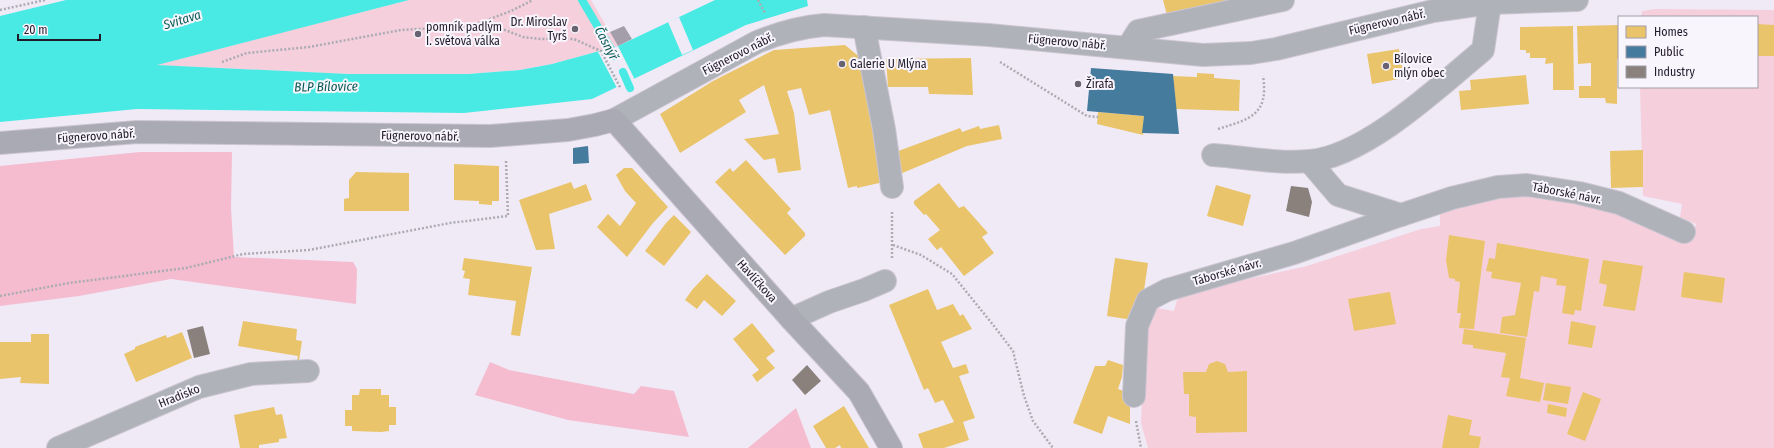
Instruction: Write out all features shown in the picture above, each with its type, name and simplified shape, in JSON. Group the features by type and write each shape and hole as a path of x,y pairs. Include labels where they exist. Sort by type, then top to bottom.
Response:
{"main road":[{"name":"Fügnerovo nábř.","path":"0,143 137,132 490,136 568,130 614,120"},
{"name":"Havlíčkova","path":"614,120 791,319 859,392 891,448"}],"street":[{"path":"1128,47 1138,31 1283,0"},
{"name":"Fügnerovo nábř.","path":"614,120 756,42 797,28 824,24 989,35 1203,55 1259,52 1399,10 1433,11 1490,3 1577,0"},
{"path":"1213,155 1285,161 1309,161 1326,159 1368,139 1412,109 1483,50 1490,3"},
{"path":"864,27 884,128 892,187"},
{"path":"1309,161 1338,195 1401,215"},
{"name":"Táborské návr.","path":"1134,396 1137,326 1148,300 1167,290 1294,253 1452,198 1498,187 1527,185 1579,193 1619,204 1684,232"},
{"path":"791,319 829,302 886,281"},
{"name":"Hradisko","path":"58,448 199,387 251,374 308,371"}],"path":[{"path":"0,10 45,0"},
{"path":"471,26 512,11 533,0"},
{"path":"758,0 763,9"},
{"path":"222,62 247,53 309,47 402,30 471,26 505,30 523,37 540,39 574,39 601,51"},
{"path":"1216,130 1245,120 1260,108 1264,99 1264,93 1259,52"},
{"path":"993,58 1087,116 1098,117"},
{"path":"0,296 69,283 186,268 243,254 309,250 450,223 508,216 506,154"},
{"path":"892,187 893,245 921,255 952,274 994,326 1013,351 1024,396 1033,421 1053,448"}],"shaded area":[{"path":"409,0 591,0 618,46 552,64 520,70 468,74 349,74 155,65"},
{"path":"1655,9 1774,10 1774,448 1148,448 1141,423 1145,325 1148,316 1157,308 1174,311 1177,300 1185,293 1307,266 1421,229 1440,226 1440,211 1492,197 1525,194 1598,206 1691,240 1696,224 1680,217 1682,204 1643,196 1640,88 1758,88 1758,16 1641,16 1642,11"},
{"path":"140,152 232,152 231,208 234,257 353,262 357,269 356,304 171,279 79,296 0,306 0,166"},
{"path":"490,362 509,370 634,394 641,386 674,391 689,437 568,420 475,395"},
{"path":"796,408 811,448 748,448"}],"water":[{"path":"66,0 409,0 157,65 349,74 468,74 520,70 552,64 618,46 715,0 807,0 808,6 746,25 592,99 464,113 137,109 0,122 0,16"}],"pier":[{"path":"679,17 693,50 682,55 668,22"},
{"path":"618,46 635,80 617,88 598,52"}],"building: Homes":[{"path":"1163,0 1230,0 1230,1 1167,15"},
{"path":"1758,24 1774,25 1774,56 1758,56"},
{"path":"1618,25 1617,104 1606,103 1605,98 1579,98 1579,86 1591,86 1591,63 1578,64 1577,26"},
{"path":"1573,26 1574,90 1553,90 1553,63 1545,64 1546,58 1530,58 1530,53 1526,53 1526,50 1520,50 1520,27"},
{"path":"845,45 862,59 888,181 857,188 857,186 848,188 830,110 809,115 801,88 787,91 794,113 801,170 778,173 775,158 764,160 744,139 779,134 764,85 739,100 746,112 680,153 660,114 713,81 774,50"},
{"name":"Bílovice mlýn obec","path":"1399,49 1404,78 1372,84 1367,54"},
{"path":"971,58 973,95 929,94 928,87 888,87 886,59"},
{"path":"1197,73 1214,74 1214,78 1240,80 1239,111 1176,109 1173,76 1197,77"},
{"path":"1526,75 1529,104 1461,110 1459,91 1471,90 1470,80"},
{"path":"1098,112 1144,116 1143,135 1097,124"},
{"path":"999,125 1002,139 967,146 900,174 893,153 960,128 962,132 979,126 980,129"},
{"path":"1643,150 1643,187 1611,188 1610,151"},
{"path":"746,160 791,209 787,213 805,233 805,236 785,255 715,182 730,168 733,172"},
{"path":"454,164 499,166 499,201 492,201 492,205 479,204 479,201 454,200"},
{"path":"624,168 632,168 668,207 653,223 627,257 597,227 608,214 620,226 636,203 625,191 616,175"},
{"path":"356,172 409,173 409,211 344,211 344,199 349,198 349,180"},
{"path":"571,182 574,189 586,184 592,200 549,214 555,249 536,250 519,200"},
{"path":"939,183 959,208 964,206 988,233 982,237 994,253 964,276 941,247 937,250 928,239 940,230 926,214 924,215 914,204 914,201"},
{"path":"1216,185 1251,195 1243,226 1207,216"},
{"path":"674,215 691,232 664,266 645,251 666,223"},
{"path":"1449,235 1485,241 1474,329 1459,328 1461,313 1457,313 1460,282 1449,278 1446,260"},
{"path":"1497,243 1589,259 1581,311 1575,310 1574,315 1562,313 1566,286 1556,285 1557,279 1541,276 1539,292 1534,291 1527,337 1500,333 1502,317 1515,315 1521,283 1491,278 1492,272 1486,271 1489,258 1495,259"},
{"path":"464,258 532,267 520,336 511,335 516,301 468,295 470,279 463,278 465,271 462,270"},
{"path":"1115,258 1148,263 1142,304 1133,320 1107,316"},
{"path":"1603,260 1643,266 1635,311 1603,306 1607,285 1599,283"},
{"path":"1684,272 1725,278 1722,303 1681,297"},
{"path":"707,274 736,301 722,316 704,300 697,309 685,300"},
{"path":"928,289 937,310 953,304 960,316 963,314 972,329 941,342 953,368 966,364 969,373 959,376 975,418 963,422 969,440 944,448 923,448 918,434 954,422 943,400 935,403 928,388 924,390 889,305"},
{"path":"1390,292 1396,324 1354,331 1348,299"},
{"path":"243,321 297,329 296,340 302,341 299,361 297,360 298,356 238,346"},
{"path":"1571,321 1596,326 1592,348 1568,344"},
{"path":"752,323 775,351 766,358 775,368 757,382 752,375 759,370 733,339"},
{"path":"1464,329 1526,338 1520,378 1544,383 1540,402 1506,396 1510,378 1501,377 1506,353 1473,348 1473,345 1462,344"},
{"path":"182,332 192,358 136,382 124,354 135,349 135,347 166,335 167,338"},
{"path":"31,334 49,334 49,384 20,383 21,377 0,379 0,342 31,342"},
{"path":"1108,360 1123,365 1122,377 1118,389 1130,393 1130,424 1108,416 1102,434 1073,423 1095,366 1105,366"},
{"path":"1217,361 1225,364 1228,372 1247,371 1247,432 1196,433 1196,417 1189,416 1189,394 1184,394 1183,372 1206,372 1209,364"},
{"path":"1546,383 1571,387 1568,404 1543,400"},
{"path":"360,389 381,389 381,395 389,395 389,407 396,407 396,425 389,425 389,431 352,431 352,426 345,426 345,410 352,410 352,395 359,395"},
{"path":"1583,392 1601,399 1585,441 1567,434"},
{"path":"1548,404 1567,408 1566,417 1547,413"},
{"path":"844,406 869,448 841,448 840,445 835,448 826,448 813,426"},
{"path":"274,407 276,415 282,414 287,438 279,439 279,442 259,445 259,448 240,448 234,415"},
{"path":"1448,415 1472,420 1469,435 1481,437 1479,448 1442,448"}],"building: Public":[{"path":"1091,68 1173,74 1179,134 1142,133 1144,116 1087,111"},
{"path":"588,146 589,163 573,164 573,148"}],"building: Industry":[{"path":"1291,186 1308,188 1312,202 1309,217 1286,211"},
{"path":"203,326 210,354 194,358 187,330"},
{"path":"807,365 821,381 805,395 792,380"}],"building: Other":[{"path":"624,26 632,39 618,46 610,32"}],"waterway":[{"name":"Časnýř","path":"582,0 615,56"},
{"name":"Časnýř","path":"623,72 630,88"}],"place":[{"name":"Dr. Miroslav Tyrš","path":"575,29"},
{"name":"pomník padlým I. světová válka","path":"418,34"},
{"name":"Galerie U Mlýna","path":"842,64"},
{"name":"Bílovice mlýn obec","path":"1386,66"},
{"name":"Žirafa","path":"1078,84"}],"water label":[{"name":"Svitava","path":"182,19"},
{"name":"BLP Bílovice","path":"326,86"}]}
